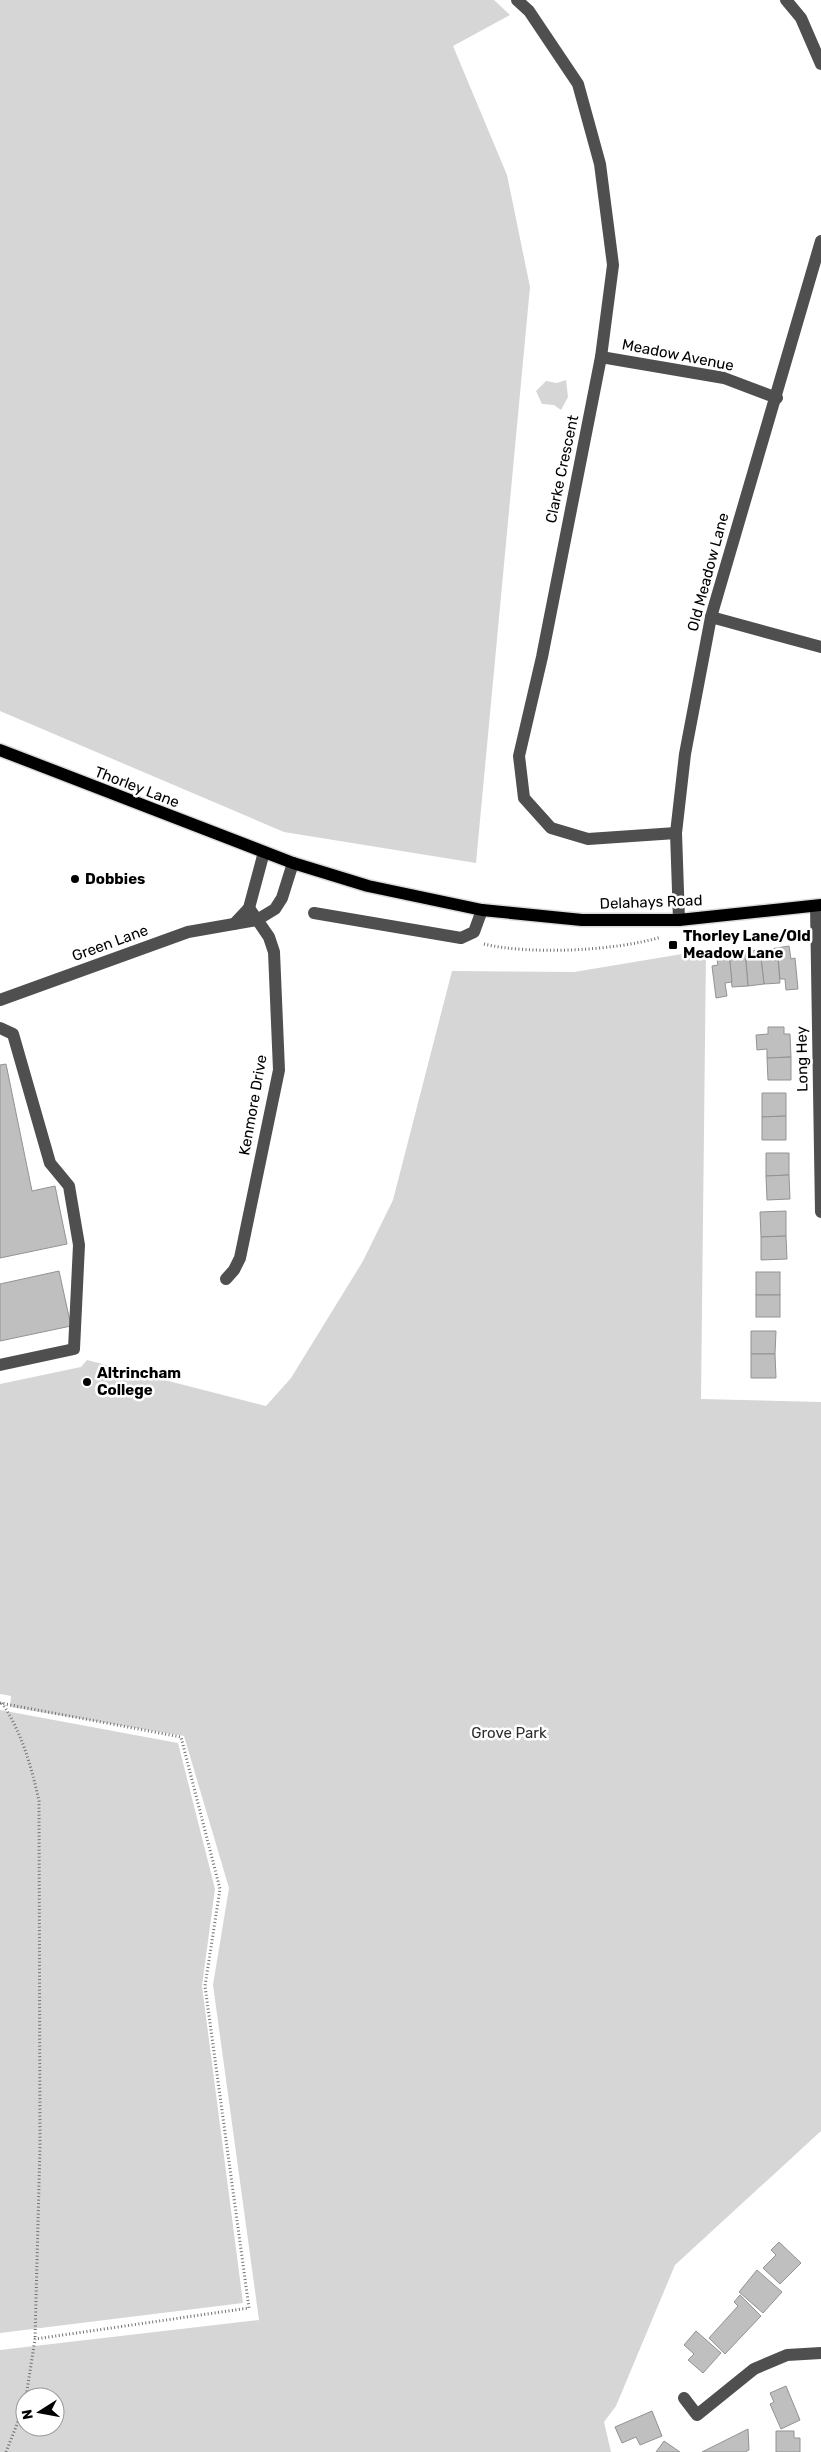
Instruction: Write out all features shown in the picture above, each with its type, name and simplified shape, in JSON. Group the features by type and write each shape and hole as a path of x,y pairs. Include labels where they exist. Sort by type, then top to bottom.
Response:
{"main road":[{"name":"Thorley Lane","path":"0,750 264,852"},
{"name":"Delahays Road","path":"264,852 368,886 482,910 582,920 679,920 818,905"}],"street":[{"name":"Clarke Crescent","path":"516,0 529,12 578,84 600,164 613,265 601,357 542,657 520,756 524,798 551,828 588,840 676,833"},
{"path":"786,0 801,18 821,64"},
{"name":"Old Meadow Lane","path":"679,920 676,833 685,754 711,618 742,506 777,398 821,241"},
{"name":"Meadow Avenue","path":"601,357 724,378 777,398"},
{"path":"711,618 821,647"},
{"path":"234,924 249,908 264,852"},
{"name":"Green Lane","path":"0,1000 188,932 257,920 275,908 282,898 294,863"},
{"name":"Long Hey","path":"818,905 821,1212"},
{"name":"Kenmore Drive","path":"226,1279 234,1270 240,1258 278,1070 274,952 269,938 249,908"},
{"path":"314,913 461,938 474,932 482,910"},
{"path":"0,1028 13,1034 50,1163 69,1186 80,1245 74,1349 0,1365"},
{"path":"684,2398 697,2415 754,2369 787,2355 821,2353"}],"path":[{"path":"461,938 491,946 549,950 594,949 642,944 669,935 679,920"},
{"path":"1,1703 181,1737 220,1889 205,1986 249,2308 35,2339"},
{"path":"1,1703 14,1721 28,1756 39,1801 40,2146 35,2339 28,2387"},
{"path":"6,2452 15,2429"}],"green space":[{"path":"0,0 494,0 510,15 453,46 507,175 530,287 476,863 284,832 0,711"},
{"path":"566,380 568,397 561,410 554,405 542,404 536,391 546,381 557,383"},
{"name":"Grove Park","path":"706,950 701,1399 821,1402 821,2131 675,2265 616,2406 604,2422 611,2452 0,2452 0,2350 259,2320 213,1985 229,1888 184,1736 10,1707 11,1696 0,1694 0,1384 81,1367 87,1360 266,1406 291,1378 363,1261 393,1200 452,971 574,972"},
{"path":"0,1710 178,1743 215,1889 202,1986 243,2303 0,2333"}],"building":[{"path":"789,946 791,959 795,958 798,989 786,990 785,979 780,979 777,948"},
{"path":"777,948 780,983 764,984 760,950"},
{"path":"760,950 764,984 748,986 745,951"},
{"path":"745,951 748,986 732,987 729,953"},
{"path":"729,953 732,982 725,983 727,996 716,998 712,966 718,965 716,954"},
{"path":"768,1027 784,1027 784,1034 790,1034 791,1057 767,1058 767,1049 757,1050 756,1035 768,1034"},
{"path":"791,1057 791,1080 768,1080 767,1058"},
{"path":"6,1064 32,1191 55,1186 67,1244 0,1258 0,1065"},
{"path":"762,1093 786,1093 786,1116 762,1117"},
{"path":"786,1116 786,1140 762,1140 762,1117"},
{"path":"766,1153 789,1153 789,1175 766,1176"},
{"path":"789,1175 790,1199 767,1200 766,1176"},
{"path":"786,1211 786,1236 761,1237 760,1212"},
{"path":"786,1236 787,1259 761,1260 761,1237"},
{"path":"59,1271 71,1326 0,1341 0,1284"},
{"path":"756,1272 780,1272 780,1295 756,1295"},
{"path":"756,1295 780,1295 780,1317 756,1317"},
{"path":"751,1331 776,1331 775,1354 751,1354"},
{"path":"751,1354 775,1354 776,1378 751,1378"},
{"path":"779,2242 801,2263 780,2284 763,2268 776,2255 771,2250"},
{"path":"757,2270 782,2292 763,2313 739,2292"},
{"path":"740,2295 761,2316 725,2354 709,2338 738,2306 734,2302"},
{"path":"696,2331 721,2353 703,2373 688,2360 694,2354 684,2345"},
{"path":"786,2386 800,2420 781,2429 770,2404 774,2402 770,2393"},
{"path":"652,2411 662,2436 640,2445 636,2437 622,2443 615,2427"},
{"path":"748,2429 749,2450 745,2452 702,2452"},
{"path":"776,2431 794,2431 794,2438 800,2438 800,2452 776,2452"},
{"path":"664,2441 680,2452 656,2452"}],"place":[{"name":"Dobbies","path":"75,879"},
{"name":"Thorley Lane/Old Meadow Lane","path":"673,945"},
{"name":"Altrincham College","path":"87,1382"}]}
